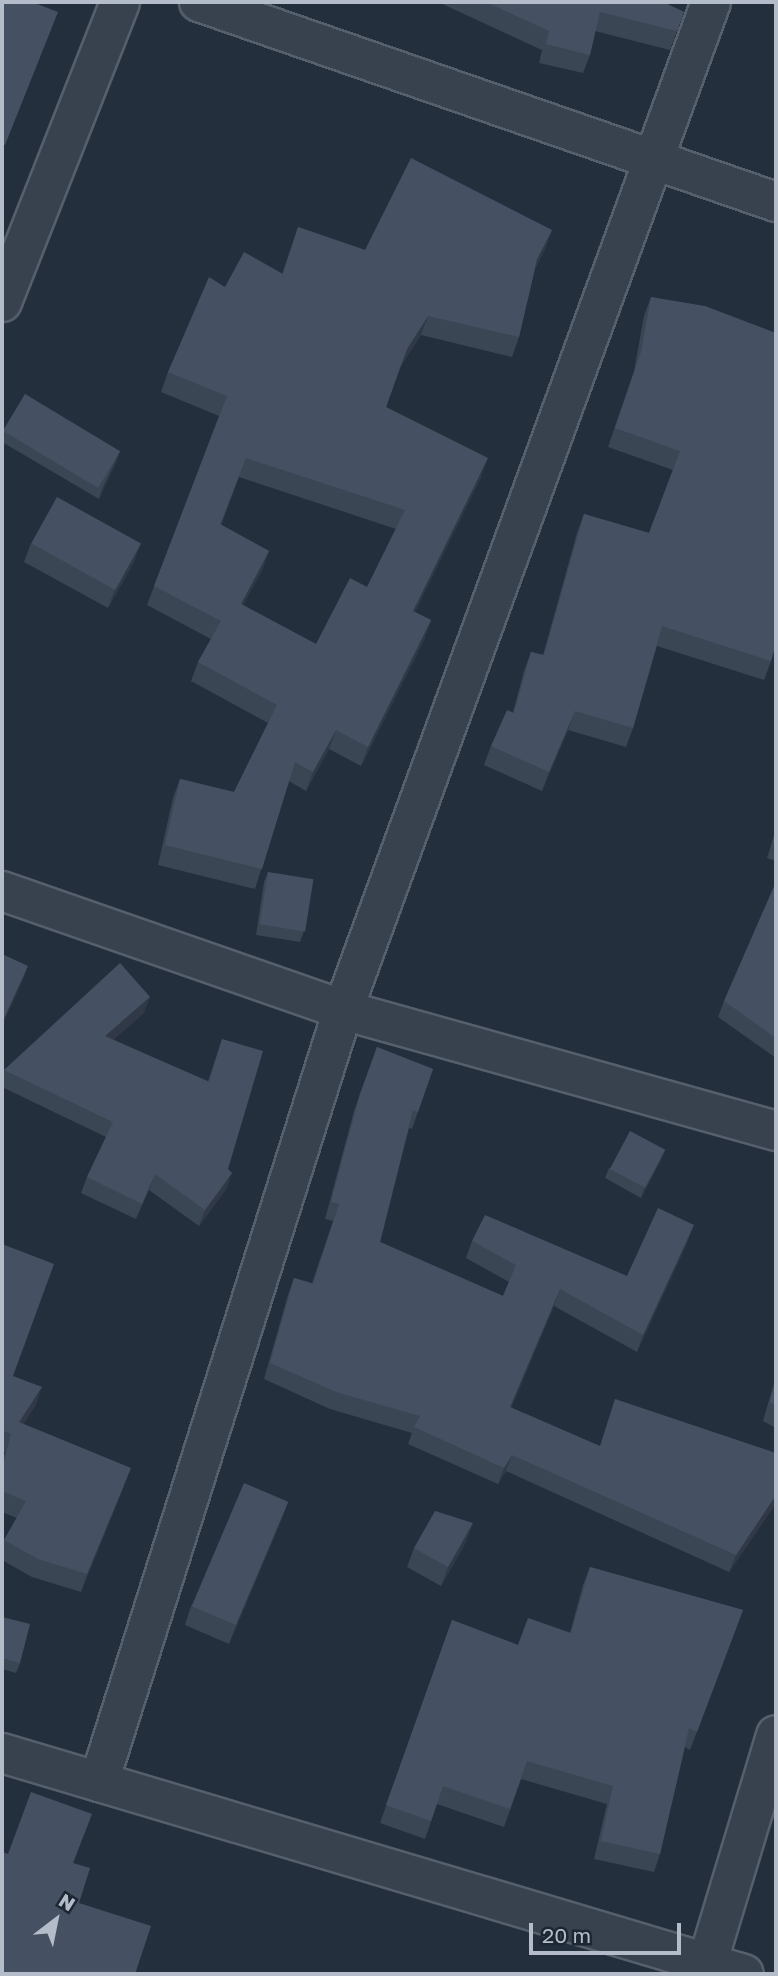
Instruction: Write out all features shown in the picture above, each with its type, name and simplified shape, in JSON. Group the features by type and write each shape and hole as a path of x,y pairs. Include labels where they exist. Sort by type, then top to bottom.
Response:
{"street":[{"path":"2,302 120,2"},
{"path":"199,2 776,202"},
{"path":"99,1782 343,1010 655,162 711,2"},
{"path":"2,891 343,1010 776,1131"},
{"path":"707,1965 776,1735"},
{"path":"2,1752 744,1974"}],"building":[{"path":"2,2 32,2 58,12 5,145 2,144"},
{"path":"486,2 663,2 684,12 677,31 600,12 590,55 546,44 549,31"},
{"path":"411,158 552,230 537,259 519,337 428,316 407,349 386,407 488,458 413,611 431,620 368,747 336,730 313,772 295,762 262,869 165,845 180,779 234,792 277,705 198,662 221,621 154,586 227,396 168,372 209,277 225,287 244,252 283,274 298,227 365,250","holes":["246,458 405,510 367,587 350,578 316,644 241,604 269,551 220,524"]},
{"path":"651,297 705,306 776,333 776,644 771,661 662,626 633,728 575,711 549,772 491,746 507,710 514,713 531,652 544,655 584,514 649,533 680,451 615,428 641,352"},
{"path":"25,394 120,451 98,488 3,431"},
{"path":"57,497 141,544 115,590 31,543"},
{"path":"268,872 313,879 305,932 260,924"},
{"path":"776,882 776,1038 724,1001"},
{"path":"2,954 28,966 2,1023"},
{"path":"120,963 150,997 105,1036 209,1082 222,1039 263,1051 228,1169 232,1173 205,1210 155,1174 142,1204 87,1177 113,1122 4,1070"},
{"path":"377,1047 433,1069 418,1112 413,1110 380,1242 503,1296 516,1265 472,1241 485,1215 627,1276 658,1208 694,1225 643,1335 560,1289 510,1407 600,1446 615,1399 776,1453 776,1495 736,1555 512,1455 504,1468 414,1427 420,1416 336,1392 270,1363 294,1278 313,1284 339,1204 331,1202 360,1094"},
{"path":"630,1131 665,1150 645,1188 610,1169"},
{"path":"2,1244 54,1264 13,1376 42,1387 19,1422 131,1468 87,1574 38,1559 4,1540 26,1501 2,1491 2,1470 11,1434 2,1430"},
{"path":"776,1381 776,1405 770,1402"},
{"path":"244,1483 288,1502 236,1625 192,1606"},
{"path":"435,1511 473,1523 448,1567 414,1548"},
{"path":"590,1567 743,1610 697,1732 689,1728 660,1854 601,1841 613,1786 527,1761 510,1809 443,1786 431,1821 386,1805 452,1620 518,1645 528,1618 571,1633"},
{"path":"2,1617 30,1624 20,1663 2,1658"},
{"path":"31,1792 92,1814 73,1863 90,1868 79,1903 151,1926 135,1974 2,1974 2,1852 8,1854"}]}
